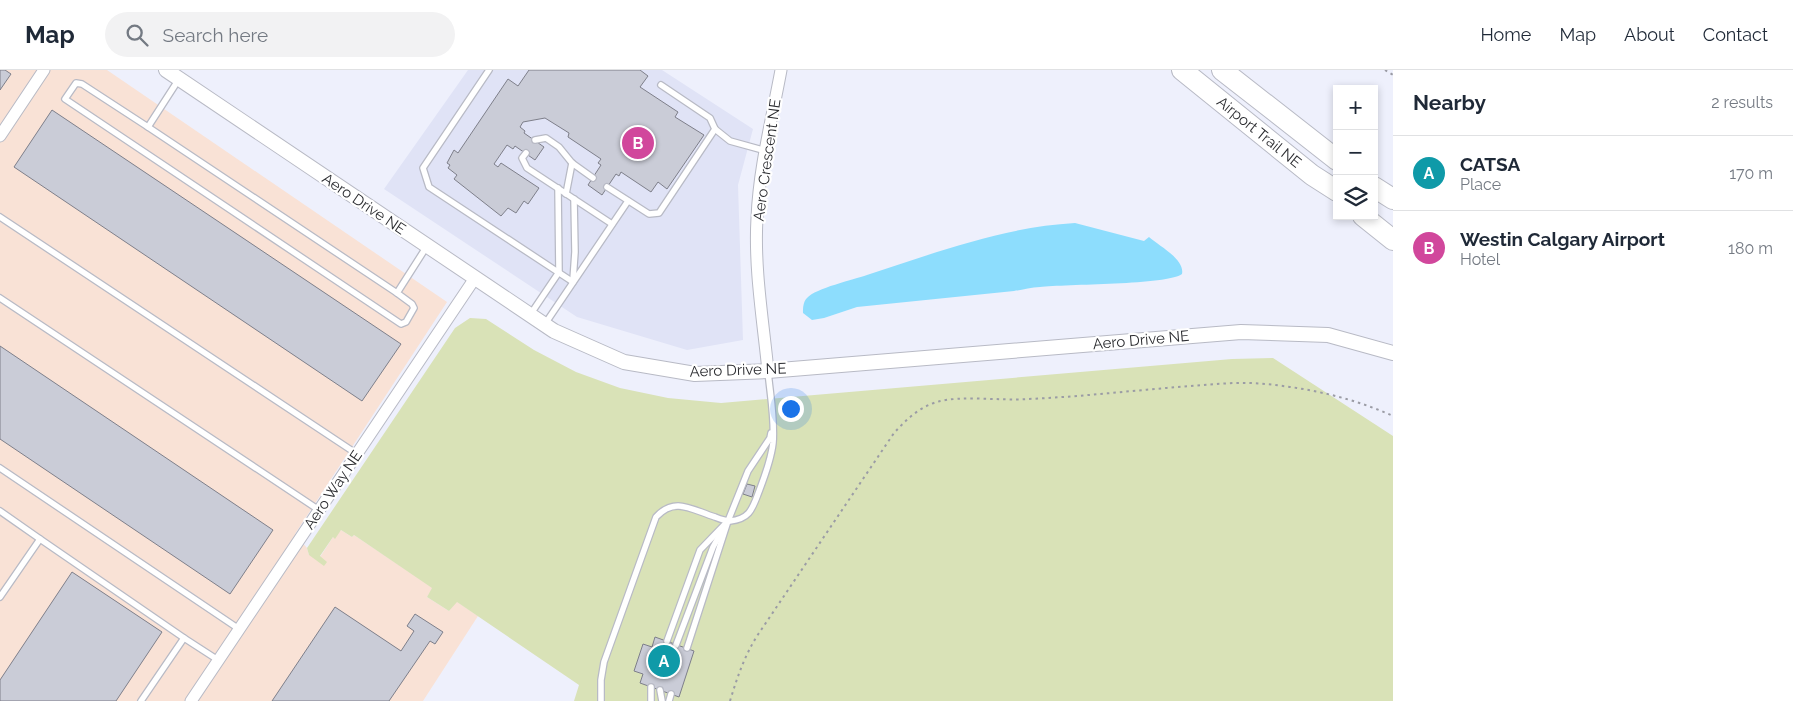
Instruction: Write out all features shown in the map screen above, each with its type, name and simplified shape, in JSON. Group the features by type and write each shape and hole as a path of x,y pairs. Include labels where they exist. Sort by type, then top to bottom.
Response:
{"highway":[{"name":"Airport Trail NE","path":"1182,70 1333,190"},
{"name":"Airport Trail NE","path":"1222,70 1333,157"},
{"path":"1378,189 1393,198"},
{"path":"1378,219 1393,229"},
{"path":"1369,220 1393,240"}],"street":[{"path":"0,136 44,70"},
{"name":"Aero Drive NE","path":"166,70 554,332 624,362 695,374 768,370 1241,332 1328,335 1393,353"},
{"name":"Aero Crescent NE","path":"768,370 757,261 757,217 766,151 781,70"},
{"name":"Aero Way NE","path":"191,701 475,278"}],"lane":[{"path":"489,70 423,168 429,187 573,282"},
{"path":"148,127 179,79"},
{"path":"76,83 82,84 148,127 412,304 414,308 406,322 401,324 65,99 76,83"},
{"path":"660,85 710,118 715,129 730,141 766,151"},
{"path":"607,187 649,214 659,213 715,129"},
{"path":"534,140 546,138 559,147 572,163 593,178"},
{"path":"526,153 522,158 527,168 612,224"},
{"path":"566,194 572,163"},
{"path":"530,315 559,272 558,188"},
{"path":"573,282 575,252 574,199"},
{"path":"544,325 628,202"},
{"path":"0,217 357,454"},
{"path":"397,294 427,246"},
{"path":"0,298 320,510"},
{"path":"667,641 700,550 728,521 748,515 753,508 765,477 773,444 768,370"},
{"path":"687,648 728,521 748,471 770,438 773,426"},
{"path":"0,468 239,629"},
{"path":"601,700 601,680 604,662 656,516 663,509 672,505 686,507 728,521"},
{"path":"0,511 218,660"},
{"path":"676,645 713,547 728,521"},
{"path":"0,597 40,538"},
{"path":"141,701 184,638"},
{"path":"651,687 651,701"},
{"path":"660,690 662,701"},
{"path":"669,701 670,694"}],"path":[{"path":"1385,70 1393,75"},
{"path":"730,701 740,667 747,652 894,433 908,418 921,409 937,402 951,400 1026,399 1211,385 1263,384 1321,392 1393,416"}],"shaded area":[{"path":"0,70 107,70 447,302 295,534 307,548 309,555 320,557 333,537 341,530 352,537 354,535 433,588 427,597 449,611 456,601 478,616 423,701 0,701"},
{"path":"468,70 662,70 753,129 738,185 743,340 687,350 577,317 384,189"}],"green space":[{"path":"470,318 486,319 534,350 576,372 620,388 668,398 721,403 1232,359 1273,358 1393,436 1393,701 574,701 579,685 457,602 449,611 427,597 432,588 354,535 352,537 341,530 335,539 333,537 320,556 327,562 324,566 309,555 307,548 455,328"}],"water":[{"path":"1075,223 1144,241 1149,237 1176,258 1182,268 1182,274 1173,278 1138,282 1037,287 857,307 812,320 803,313 804,303 807,298 818,291 835,285 995,235 1048,225"}],"building":[{"path":"0,70 5,70 11,74 0,90"},
{"path":"529,70 640,70 648,76 640,87 678,112 675,117 704,135 667,189 658,182 651,192 621,172 619,176 616,174 602,195 588,185 601,165 598,163 601,159 568,137 569,133 545,118 523,122 520,127 525,131 524,133 544,147 535,160 515,146 513,149 507,145 494,164 498,167 501,163 539,188 528,204 524,201 516,213 508,208 501,216 454,179 457,175 448,168 450,165 447,163 454,150 458,153 508,79 518,86"},
{"path":"52,110 401,344 362,401 14,167"},
{"path":"0,346 273,530 230,594 0,439"},
{"path":"747,484 755,486 752,497 743,494"},
{"path":"72,572 162,632 116,701 0,701 0,680"},
{"path":"335,607 401,651 414,631 407,626 415,614 443,632 435,644 430,641 389,701 272,701"},
{"path":"655,637 694,651 679,697 640,683 643,674 634,671 643,644 652,647"}],"place":[{"name":"Westin Calgary Airport","path":"638,143"},
{"name":"CATSA","path":"664,661"}]}
